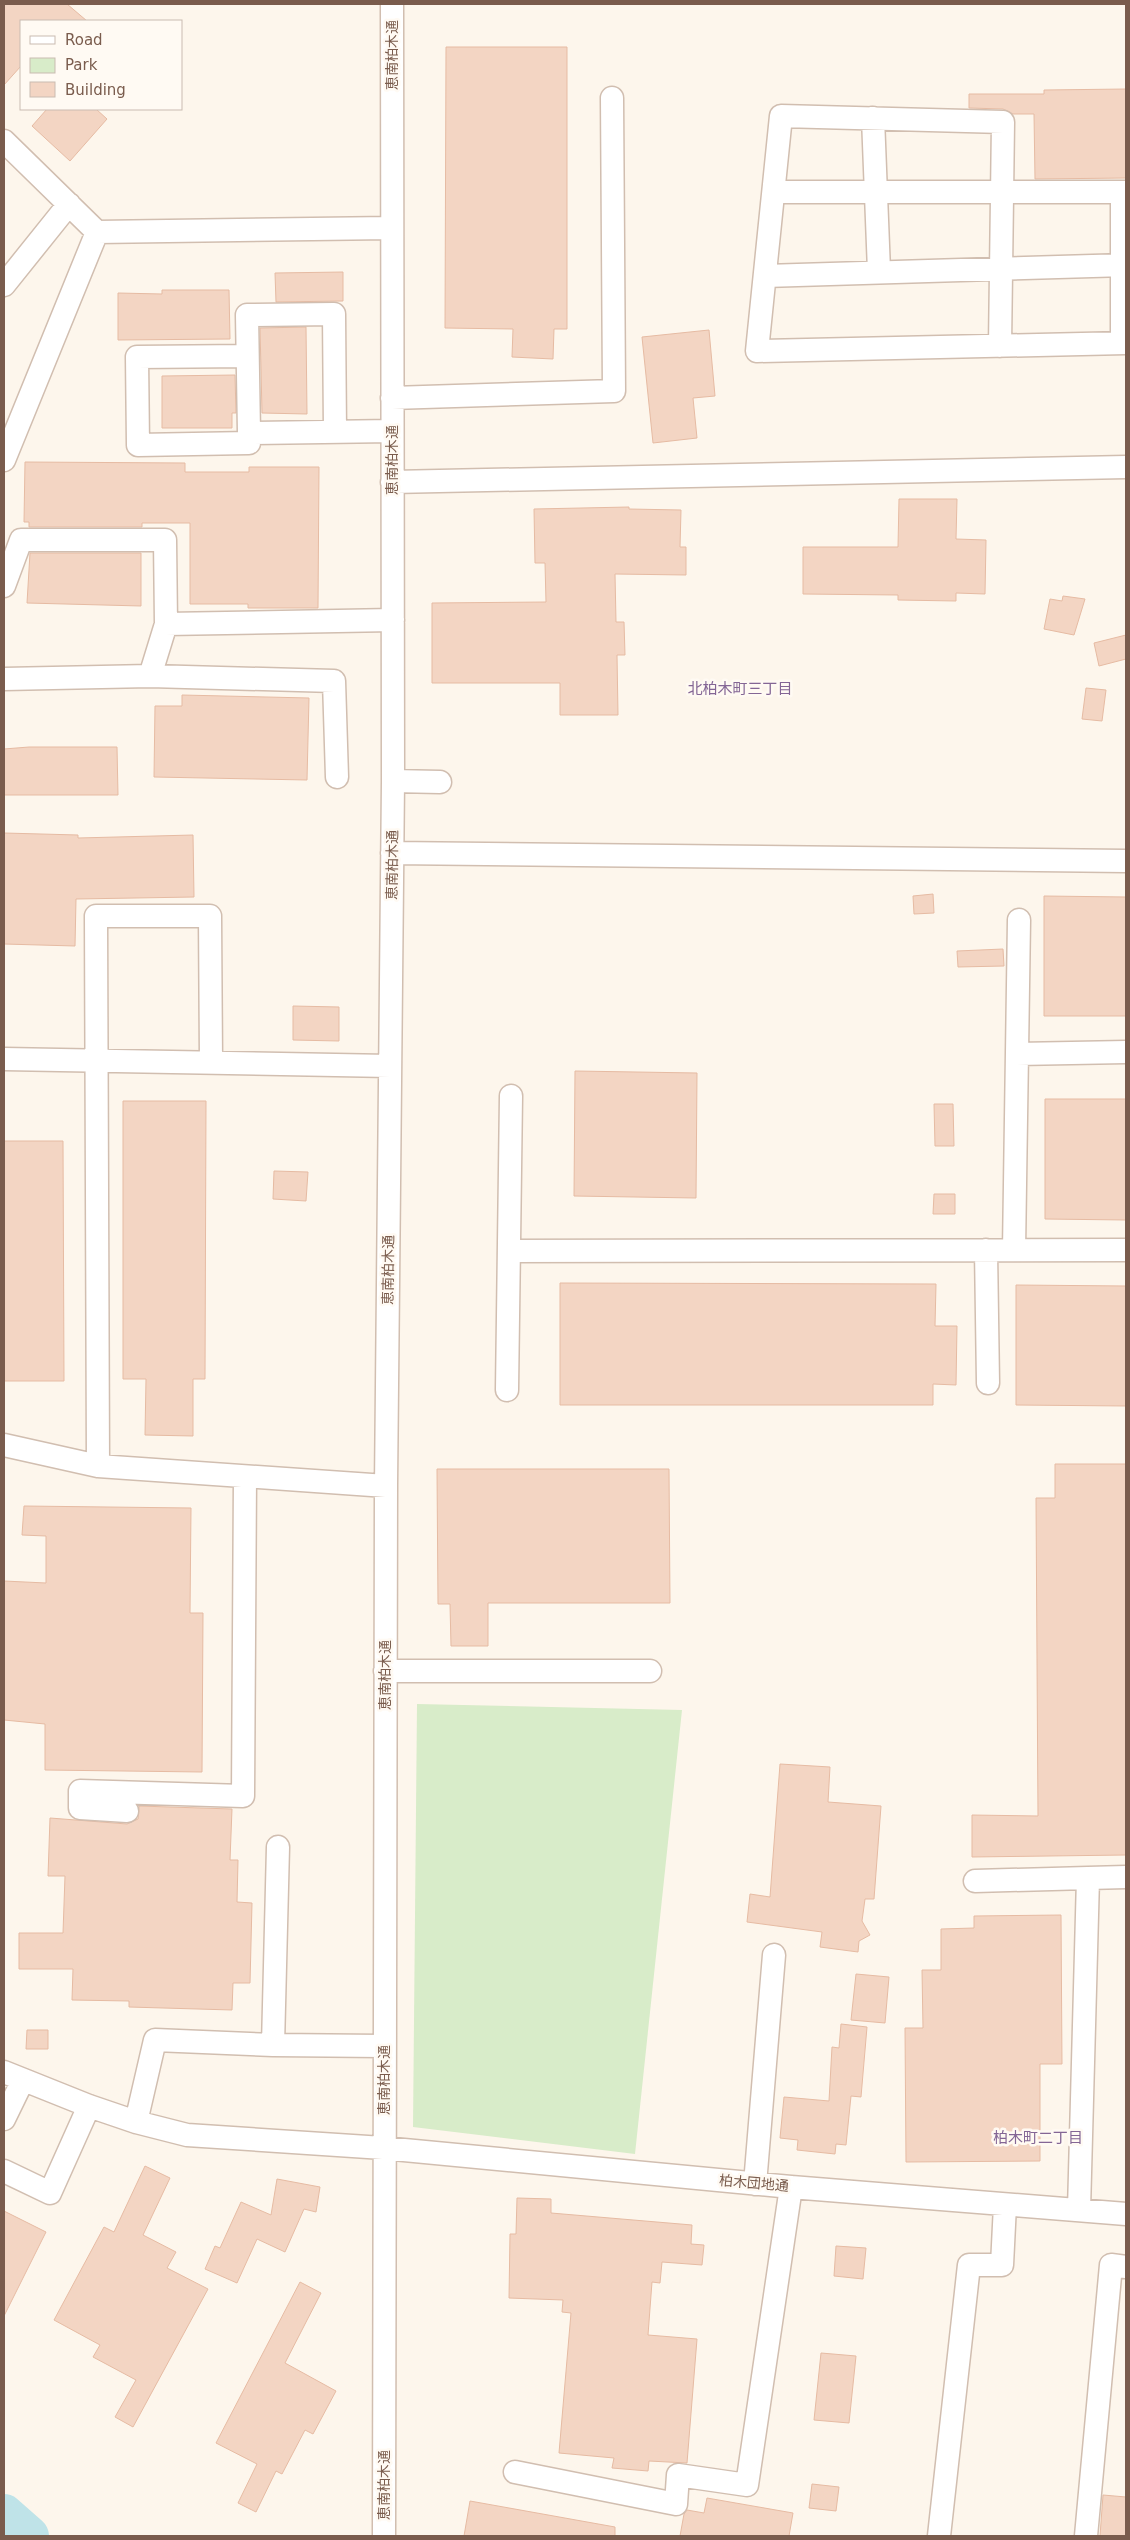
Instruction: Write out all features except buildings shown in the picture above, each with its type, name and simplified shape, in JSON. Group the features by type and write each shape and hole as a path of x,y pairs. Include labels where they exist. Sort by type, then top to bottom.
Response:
{"street":[{"name":"恵南柏木通","path":"384,2536 385,1671 393,780 390,228 392,4"},
{"path":"392,398 614,391 612,98"},
{"path":"774,192 876,193 1003,193 1124,192 1124,343 1000,346 757,351 781,116 1003,122 1003,193 1000,346"},
{"path":"873,118 879,272"},
{"path":"4,141 97,232 390,228"},
{"path":"4,285 69,204"},
{"path":"4,460 97,232"},
{"path":"765,276 1002,267 1124,265"},
{"path":"247,356 137,357 138,444 249,443 247,315 334,314 335,432"},
{"path":"249,433 392,431"},
{"path":"392,482 1126,467"},
{"path":"4,586 21,540 165,540 166,624 150,676"},
{"path":"166,624 393,620"},
{"path":"4,679 150,676 334,681 337,777"},
{"path":"393,780 440,782"},
{"path":"392,853 1126,861"},
{"path":"98,1466 96,916 210,916 211,1062"},
{"path":"1014,1250 1018,920"},
{"path":"1017,1054 1126,1052"},
{"path":"4,1059 390,1066"},
{"path":"507,1390 511,1096"},
{"path":"986,1250 988,1383"},
{"path":"509,1251 1126,1250"},
{"path":"4,1445 98,1466 245,1478 386,1486"},
{"path":"127,1811 80,1808 80,1791 243,1796 245,1478"},
{"path":"385,1671 650,1671"},
{"path":"273,2045 278,1847"},
{"path":"975,1880 1126,1876"},
{"path":"1079,2210 1088,1878"},
{"path":"755,2184 774,1955"},
{"path":"136,2122 155,2040 273,2045 384,2046"},
{"path":"4,2119 13,2076"},
{"name":"柏木団地通","path":"13,2076 136,2122 188,2135 383,2148 755,2184 1126,2214"},
{"path":"4,2171 50,2193 89,2106"},
{"path":"515,2472 676,2504 678,2475 747,2484 791,2187"},
{"path":"939,2536 969,2265 1002,2265 1005,2205"},
{"path":"1086,2536 1111,2265 1126,2267"}],"green space":[{"path":"417,1704 682,1710 635,2154 413,2127"}],"waterway":[{"path":"4,2514 29,2536"}],"district":[{"name":"北柏木町三丁目","path":"740,689"},
{"name":"柏木町二丁目","path":"1038,2138"}]}
